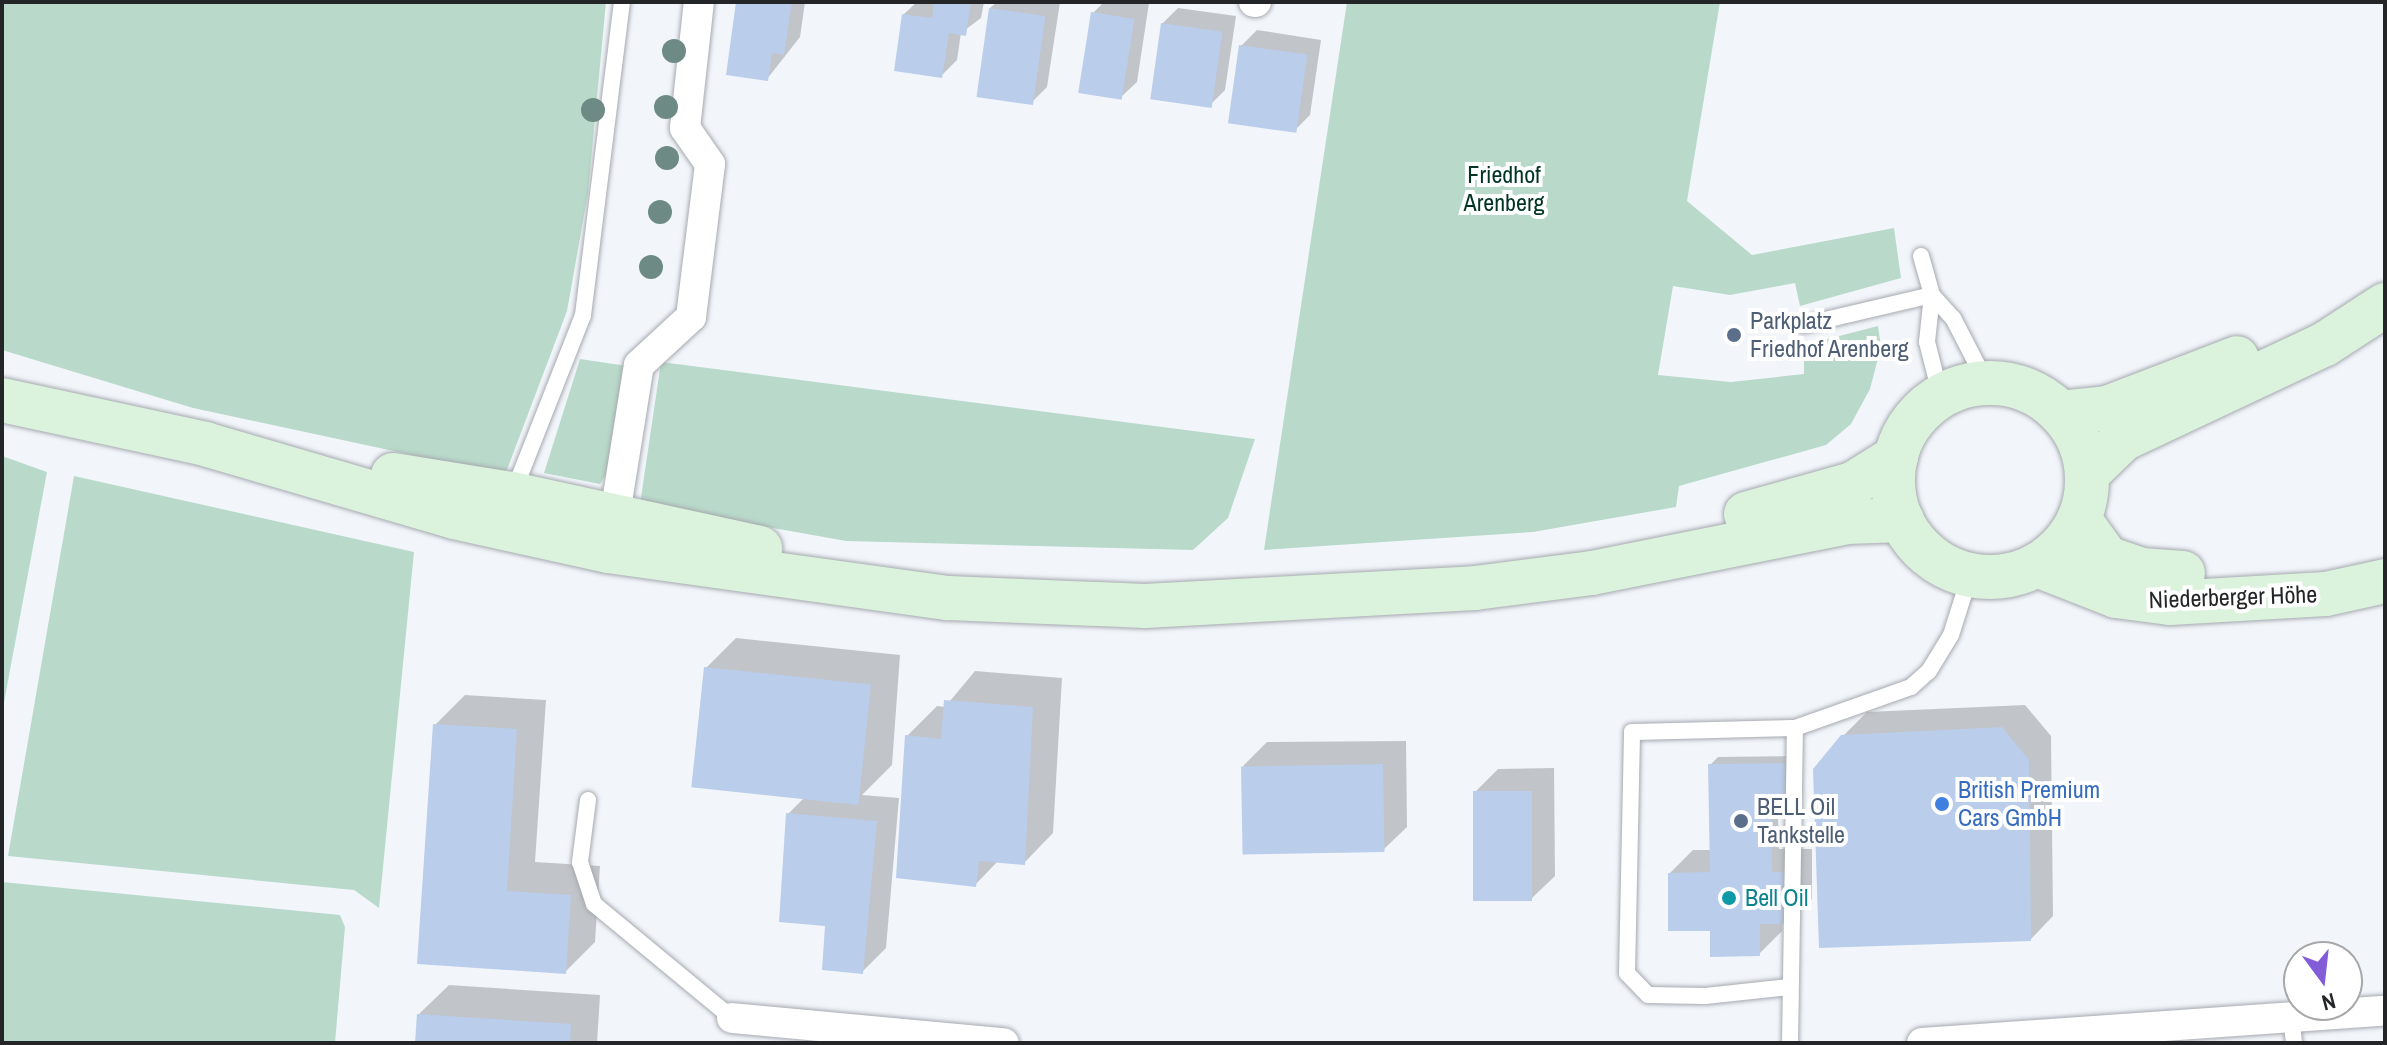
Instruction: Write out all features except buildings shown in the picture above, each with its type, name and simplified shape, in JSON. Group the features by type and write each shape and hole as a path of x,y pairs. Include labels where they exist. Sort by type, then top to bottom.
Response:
{"main road":[{"path":"2060,413 2107,408 2315,328 2376,309"},
{"path":"2087,474 2123,439 2325,344 2376,309"},
{"path":"1987,384 2026,390 2060,413 2079,441 2087,474 2079,519 2054,553 2037,565 2015,574 1970,575 1929,556 1902,520 1893,478 1896,457 1912,422 1941,397 1987,384"},
{"path":"2,400 205,444 454,517 823,560 947,571 1183,576 1420,569 1516,562 1634,543 1836,490 1896,457"},
{"path":"205,444 277,451 512,494 612,533 948,598 1145,606 1536,582 1847,522 1902,520"},
{"name":"Niederberger Höhe","path":"2079,519 2107,558 2141,570 2385,581"},
{"name":"Niederberger Höhe","path":"2037,565 2116,596 2170,603 2326,594 2385,581"}],"street":[{"path":"612,533 639,365 691,317 710,164 685,128 699,2"},
{"path":"1922,1043 2293,1030 2385,1011"},
{"path":"732,1018 805,1033 1004,1043"}],"lane":[{"path":"512,494 583,315 622,2"},
{"path":"1921,256 1932,295 1927,342 1941,397"},
{"path":"1804,325 1932,295"},
{"path":"1932,295 1953,318 1987,384"},
{"path":"1789,987 1705,996 1648,995 1627,973 1632,732 1795,728 1911,687 1929,671 1951,635 1970,575"},
{"path":"1790,1043 1795,728"},
{"path":"588,800 580,862 594,904 732,1018"}],"green space":[{"path":"2,2 606,2 588,193 567,311 505,475 193,408 2,350"},
{"name":"Friedhof Arenberg","path":"1347,2 1720,2 1687,201 1752,255 1894,228 1901,278 1800,306 1795,283 1730,295 1673,286 1658,375 1731,382 1804,374 1804,345 1878,326 1881,347 1870,389 1851,424 1826,445 1679,486 1676,507 1533,532 1264,550"},
{"path":"580,359 627,366 609,470 600,484 544,473"},
{"path":"661,362 1255,439 1228,518 1193,550 846,541 640,504"},
{"path":"2,456 47,472 2,713"},
{"path":"74,476 414,552 379,908 354,890 8,856"},
{"path":"2,882 340,915 345,927 335,1043 2,1043"}],"place":[{"name":"Parkplatz Friedhof Arenberg","path":"1734,335"},
{"name":"British Premium Cars GmbH","path":"1942,804"},
{"name":"BELL Oil Tankstelle","path":"1741,821"},
{"name":"Bell Oil","path":"1729,898"}]}
